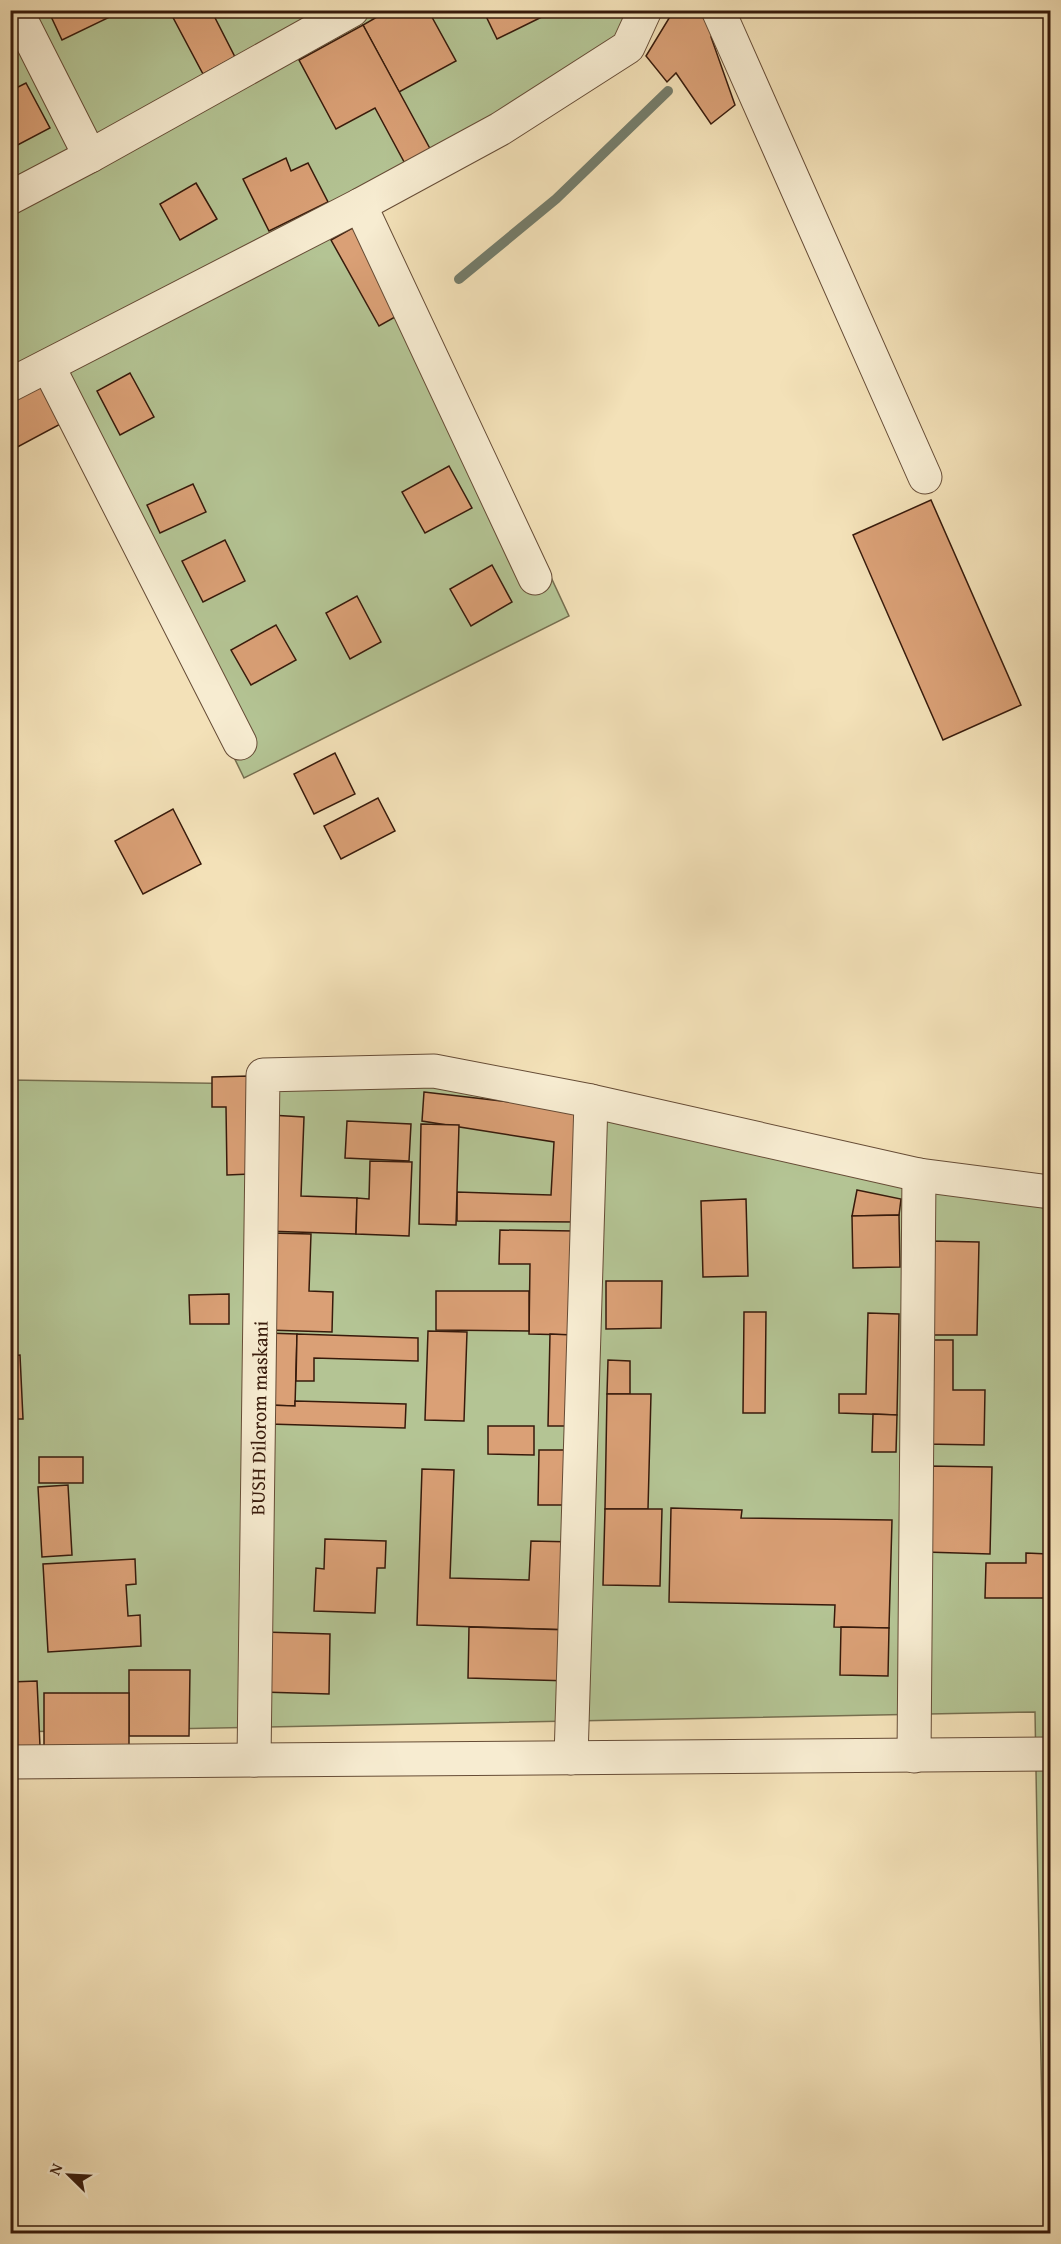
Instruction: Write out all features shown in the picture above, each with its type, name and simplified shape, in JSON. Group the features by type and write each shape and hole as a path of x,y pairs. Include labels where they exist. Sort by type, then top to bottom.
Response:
{"street":[{"path":"16,10 90,156"},
{"path":"10,198 352,10"},
{"path":"10,385 500,129 628,47 645,10"},
{"path":"718,10 925,477"},
{"path":"360,204 535,578"},
{"path":"48,366 240,743"},
{"name":"BUSH Dilorom maskani","path":"254,1760 264,1075 434,1071 591,1101"},
{"path":"571,1758 591,1101 919,1175 1050,1192"},
{"path":"914,1756 919,1175"},
{"path":"10,1762 1050,1754"}],"green space":[{"path":"11,11 637,11 623,39 376,201 569,616 244,778 62,403 11,429"},
{"path":"10,1080 577,1089 1050,1191 1050,2233 1044,2233 1035,1712 11,1732"}],"building":[{"path":"48,10 112,10 114,15 62,40"},
{"path":"169,10 211,10 235,57 203,74"},
{"path":"389,10 428,10 456,61 399,92 363,25"},
{"path":"483,10 556,10 497,39"},
{"path":"674,10 707,10 716,31 711,37 735,105 711,124 676,73 667,82 646,56"},
{"path":"363,25 434,156 409,171 375,108 336,129 299,60"},
{"path":"26,83 50,128 10,149 10,91"},
{"path":"286,158 291,171 308,163 328,202 269,231 243,179"},
{"path":"196,183 217,219 180,240 160,204"},
{"path":"356,226 404,312 379,326 331,240"},
{"path":"130,373 154,417 120,435 97,391"},
{"path":"49,384 68,420 10,451 10,399"},
{"path":"449,466 472,508 425,533 402,492"},
{"path":"193,484 206,512 160,533 147,505"},
{"path":"931,500 1021,705 943,740 853,535"},
{"path":"225,540 245,581 203,602 182,561"},
{"path":"492,565 512,602 471,626 450,589"},
{"path":"357,596 381,642 350,659 326,613"},
{"path":"276,625 296,660 251,685 231,650"},
{"path":"335,753 355,794 314,814 294,774"},
{"path":"378,798 395,831 341,859 324,826"},
{"path":"173,809 201,864 143,894 115,841"},
{"path":"249,1076 250,1174 227,1175 226,1107 212,1107 212,1077"},
{"path":"424,1092 580,1110 577,1222 457,1221 457,1192 551,1195 554,1142 422,1121"},
{"path":"270,1115 304,1117 301,1196 357,1198 356,1234 265,1231"},
{"path":"347,1121 411,1124 409,1161 345,1158"},
{"path":"421,1124 459,1125 456,1225 419,1224"},
{"path":"370,1161 412,1162 409,1236 356,1234 357,1198 369,1199"},
{"path":"857,1190 901,1199 899,1215 852,1216"},
{"path":"746,1199 748,1276 703,1277 701,1201"},
{"path":"899,1215 900,1267 853,1268 852,1216"},
{"path":"500,1230 575,1231 573,1335 529,1334 530,1264 499,1264"},
{"path":"270,1233 311,1234 309,1291 333,1292 332,1332 267,1330"},
{"path":"930,1241 979,1242 977,1335 928,1335"},
{"path":"606,1281 662,1281 661,1328 606,1329"},
{"path":"436,1291 529,1291 529,1331 436,1330"},
{"path":"229,1294 229,1324 190,1324 189,1295"},
{"path":"744,1312 766,1312 765,1413 743,1413"},
{"path":"868,1313 899,1314 897,1415 839,1413 839,1394 866,1394"},
{"path":"428,1331 467,1332 464,1421 425,1420"},
{"path":"266,1333 297,1334 295,1406 264,1405"},
{"path":"297,1334 418,1338 418,1361 314,1358 314,1381 296,1381"},
{"path":"550,1334 573,1335 572,1426 548,1426"},
{"path":"924,1340 953,1340 953,1390 985,1390 984,1445 923,1444"},
{"path":"20,1355 23,1419 10,1419 10,1356"},
{"path":"608,1360 630,1361 630,1394 607,1394"},
{"path":"607,1394 651,1394 648,1509 605,1509"},
{"path":"295,1401 406,1404 405,1428 269,1424 269,1405 295,1406"},
{"path":"873,1414 897,1415 896,1452 872,1452"},
{"path":"488,1426 534,1426 534,1455 488,1454"},
{"path":"539,1450 565,1450 564,1505 538,1505"},
{"path":"39,1457 83,1457 83,1483 39,1483"},
{"path":"927,1466 992,1467 990,1554 925,1552"},
{"path":"422,1469 454,1470 450,1578 529,1580 531,1541 576,1542 572,1630 417,1625"},
{"path":"68,1485 72,1555 42,1557 38,1487"},
{"path":"671,1508 742,1510 741,1518 892,1520 889,1628 834,1627 835,1605 669,1602"},
{"path":"605,1509 662,1509 660,1586 603,1585"},
{"path":"325,1539 386,1541 385,1568 377,1568 375,1613 314,1611 316,1568 324,1569"},
{"path":"1026,1553 1048,1554 1048,1598 985,1598 986,1563 1026,1563"},
{"path":"135,1559 136,1584 126,1585 128,1616 140,1615 141,1646 48,1652 43,1564"},
{"path":"469,1627 572,1630 571,1681 468,1678"},
{"path":"841,1627 889,1628 888,1676 840,1675"},
{"path":"264,1632 330,1634 329,1694 262,1692"},
{"path":"129,1670 190,1670 189,1736 129,1736"},
{"path":"37,1681 40,1746 10,1748 10,1682"},
{"path":"44,1693 129,1693 129,1753 44,1753"}],"waterway":[{"path":"459,279 556,199 668,91"}]}
